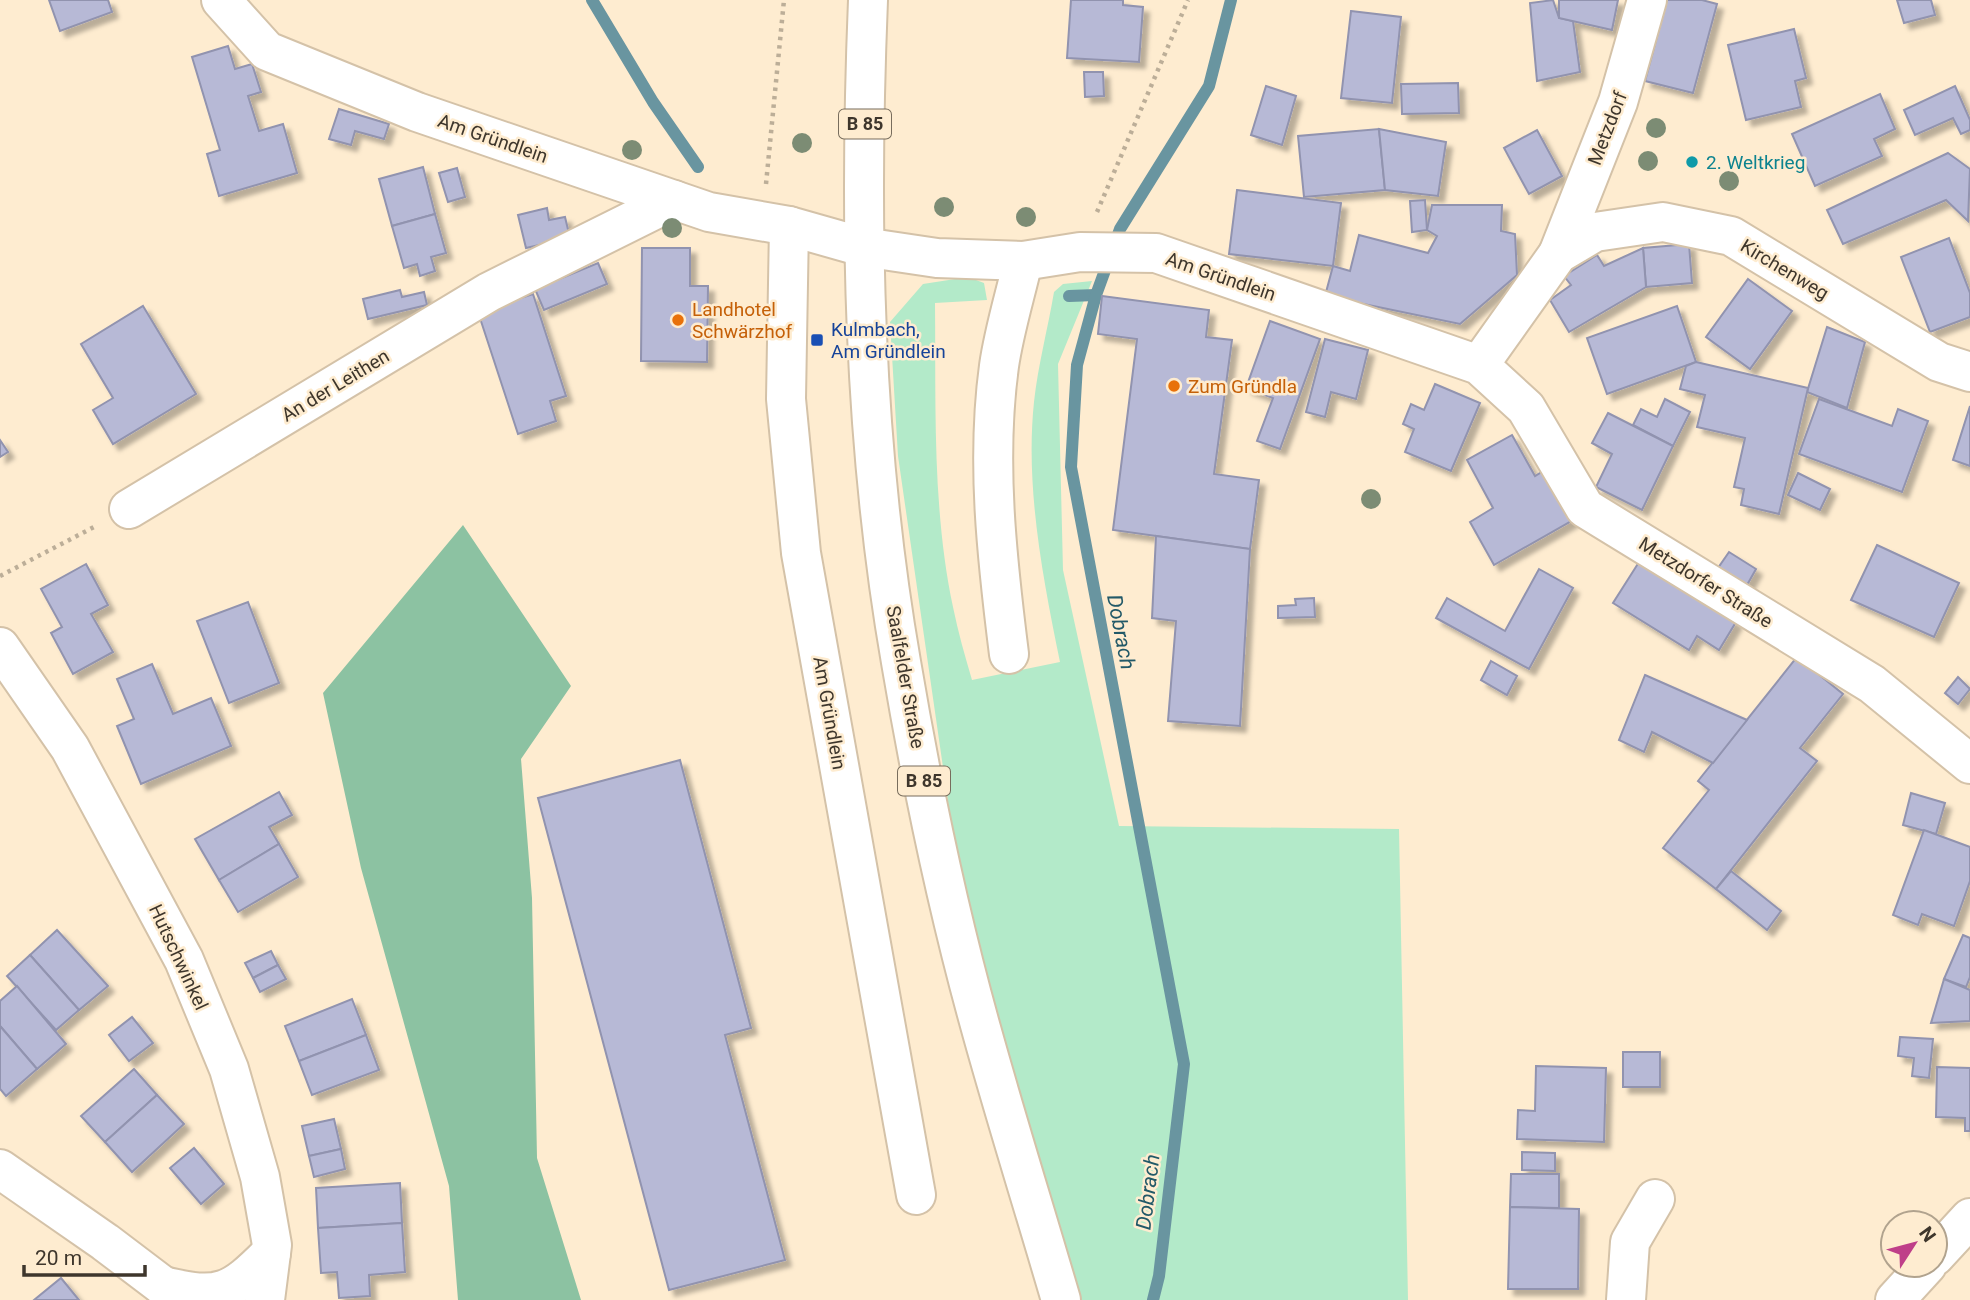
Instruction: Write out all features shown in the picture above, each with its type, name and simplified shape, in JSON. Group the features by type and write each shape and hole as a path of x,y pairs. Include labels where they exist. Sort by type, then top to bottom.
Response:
{"street":[{"name":"Am Gründlein","path":"221,0 267,51 417,113 709,212 776,223 863,247 937,258 1023,261 1080,251 1156,253 1479,365"},
{"name":"B 85","path":"863,247 868,0"},
{"name":"Metzdorf","path":"1558,254 1618,102 1647,0"},
{"name":"An der Leithen","path":"129,509 489,292 674,200"},
{"name":"Kirchenweg","path":"1479,365 1558,254 1595,232 1663,222 1731,236 1939,362 1970,372"},
{"name":"Am Gründlein","path":"776,223 786,399 801,553 915,1195"},
{"name":"Saalfelder Straße","path":"863,247 874,450 900,660 936,840 981,1030 1061,1300"},
{"path":"1009,654 998,564 993,468 999,366 1023,261"},
{"name":"Metzdorfer Straße","path":"1479,365 1526,408 1585,508 1871,684 1970,764"},
{"name":"Hutschwinkel","path":"0,647 70,748 184,960 229,1069 260,1177 271,1253 265,1300"},
{"path":"0,1169 169,1293 196,1295 227,1290 248,1279 271,1253"},
{"path":"1626,1300 1630,1242 1655,1199"},
{"path":"1949,1241 1970,1218"},
{"path":"1895,1300 1914,1279"}],"path":[{"path":"776,223 784,0"},
{"path":"1080,251 1188,0"},
{"path":"0,576 129,509"}],"green space":[{"path":"968,277 984,283 987,300 935,303 936,417 938,494 946,570 957,626 972,680 1060,662 1037,533 1032,467 1034,402 1054,292 1063,284 1092,281 1058,364 1063,570 1119,826 1399,829 1408,1300 1061,1300 981,1030 898,456 890,322 923,284"},
{"path":"463,525 571,686 521,759 532,898 537,1158 581,1300 458,1300 449,1186 361,868 323,693"}],"building":[{"path":"49,0 108,0 112,12 60,31"},
{"path":"1071,0 1123,0 1123,5 1143,7 1139,62 1067,58"},
{"path":"1553,0 1559,18 1573,21 1580,72 1537,81 1530,3"},
{"path":"1559,0 1618,0 1612,30 1559,18"},
{"path":"1667,0 1702,0 1717,4 1693,93 1645,81"},
{"path":"1897,0 1931,0 1935,15 1904,23"},
{"path":"1351,11 1401,17 1392,103 1341,98"},
{"path":"1794,29 1806,78 1795,81 1801,107 1746,120 1728,45"},
{"path":"228,46 235,69 252,64 261,92 248,96 259,131 283,124 297,173 219,196 207,154 220,150 192,57"},
{"path":"1084,72 1103,72 1104,96 1085,97"},
{"path":"1458,83 1459,113 1402,114 1401,84"},
{"path":"1266,86 1296,96 1282,145 1251,135"},
{"path":"1955,86 1970,120 1970,130 1961,134 1953,118 1915,135 1904,110"},
{"path":"1880,94 1895,129 1874,139 1882,156 1815,186 1792,134"},
{"path":"339,109 389,124 384,139 355,131 351,145 329,139"},
{"path":"1379,129 1385,190 1304,197 1298,136"},
{"path":"1379,129 1446,142 1438,196 1385,190"},
{"path":"1537,130 1562,176 1529,194 1504,148"},
{"path":"1948,153 1970,169 1968,221 1946,200 1843,244 1827,210"},
{"path":"423,167 435,214 392,226 379,179"},
{"path":"457,168 465,197 448,202 439,173"},
{"path":"1237,190 1341,203 1333,266 1229,254"},
{"path":"1425,200 1427,230 1412,232 1410,201"},
{"path":"1432,205 1502,205 1501,231 1515,234 1517,275 1460,324 1325,296 1333,266 1350,271 1359,235 1428,253 1437,236 1427,230"},
{"path":"547,208 549,220 565,217 570,238 526,248 518,215"},
{"path":"435,214 446,253 431,257 435,271 420,276 417,264 404,268 392,226"},
{"path":"1949,238 1970,293 1970,317 1930,332 1901,257"},
{"path":"1689,244 1692,283 1646,287 1643,248"},
{"path":"642,248 690,248 690,286 708,286 707,362 641,361"},
{"path":"1643,248 1646,287 1569,332 1550,300 1571,285 1564,276 1597,255 1604,266"},
{"path":"598,263 607,284 544,310 535,289"},
{"path":"1748,279 1792,311 1750,369 1706,337"},
{"path":"400,290 402,297 424,292 427,305 368,319 363,299"},
{"path":"533,294 566,396 550,401 556,421 518,434 478,312"},
{"path":"1102,296 1209,310 1206,337 1232,340 1214,474 1259,480 1250,549 1113,530 1137,339 1098,334"},
{"path":"143,306 196,394 113,444 93,410 113,398 81,344"},
{"path":"1677,306 1696,362 1607,394 1587,338"},
{"path":"1270,321 1320,339 1280,449 1257,441 1273,398 1246,388"},
{"path":"1827,327 1865,342 1847,408 1807,392"},
{"path":"1325,339 1368,350 1356,399 1331,392 1325,417 1306,412"},
{"path":"1696,362 1808,388 1779,514 1741,505 1744,489 1734,487 1745,438 1697,427 1705,395 1680,389 1686,366"},
{"path":"1435,384 1480,403 1451,471 1405,452 1414,429 1403,424 1411,404 1424,410"},
{"path":"1665,399 1690,412 1673,446 1633,425 1641,409 1657,417"},
{"path":"1819,399 1892,426 1898,409 1928,421 1902,492 1799,454"},
{"path":"1970,406 1970,466 1953,460"},
{"path":"1608,413 1673,446 1642,510 1596,487 1612,454 1592,443"},
{"path":"1512,435 1535,476 1545,470 1573,520 1494,565 1470,522 1493,508 1467,460"},
{"path":"0,440 8,452 0,457"},
{"path":"1798,473 1830,489 1820,510 1788,495"},
{"path":"1156,536 1250,549 1240,726 1168,721 1176,621 1152,618"},
{"path":"1877,545 1959,583 1934,637 1851,600"},
{"path":"1729,552 1756,569 1747,585 1718,568"},
{"path":"1639,562 1736,622 1719,650 1697,636 1689,650 1613,603"},
{"path":"86,564 108,605 91,614 113,652 73,674 51,633 62,627 41,589"},
{"path":"1539,569 1573,588 1529,669 1436,618 1447,598 1505,631"},
{"path":"1314,598 1315,617 1278,618 1278,606 1296,605 1295,599"},
{"path":"248,602 279,683 229,703 197,621"},
{"path":"1797,657 1843,694 1800,748 1817,761 1716,889 1663,848 1709,790 1698,781"},
{"path":"1491,661 1517,676 1507,695 1481,680"},
{"path":"152,664 173,714 211,698 231,746 141,784 117,726 134,719 117,679"},
{"path":"1645,675 1747,720 1713,763 1652,732 1644,752 1619,740"},
{"path":"1958,677 1970,689 1958,704 1945,693"},
{"path":"680,760 751,1028 725,1035 785,1260 669,1290 538,798"},
{"path":"279,792 292,815 269,827 279,844 219,880 195,839"},
{"path":"1911,793 1945,803 1936,834 1903,825"},
{"path":"1924,830 1970,847 1970,881 1954,926 1922,914 1918,925 1893,915"},
{"path":"279,844 298,877 238,912 219,880"},
{"path":"1731,871 1781,911 1767,930 1716,889"},
{"path":"57,930 108,986 79,1010 30,955"},
{"path":"1963,935 1970,938 1970,977 1966,987 1944,979"},
{"path":"271,951 278,965 253,978 245,963"},
{"path":"30,955 79,1010 56,1030 7,976"},
{"path":"278,965 286,979 260,992 253,978"},
{"path":"1944,979 1970,990 1970,1021 1931,1023"},
{"path":"17,986 66,1044 37,1069 0,1026 0,1001"},
{"path":"352,999 366,1035 299,1061 285,1026"},
{"path":"132,1017 153,1043 129,1061 109,1035"},
{"path":"0,1026 37,1069 6,1096 0,1089"},
{"path":"366,1035 379,1070 312,1095 299,1061"},
{"path":"1900,1037 1933,1039 1929,1078 1912,1076 1914,1058 1898,1056"},
{"path":"1623,1052 1660,1052 1660,1087 1623,1087"},
{"path":"1536,1066 1606,1068 1604,1142 1517,1139 1518,1110 1535,1111"},
{"path":"1937,1067 1970,1068 1970,1131 1965,1131 1965,1118 1936,1117"},
{"path":"134,1069 157,1095 105,1142 81,1116"},
{"path":"157,1095 184,1124 132,1172 105,1142"},
{"path":"334,1119 341,1149 309,1156 302,1126"},
{"path":"194,1148 224,1184 201,1204 170,1168"},
{"path":"341,1149 345,1169 314,1177 309,1156"},
{"path":"1522,1152 1555,1153 1555,1171 1522,1170"},
{"path":"1511,1174 1559,1174 1559,1208 1510,1207"},
{"path":"400,1183 402,1223 318,1228 316,1188"},
{"path":"1510,1207 1579,1209 1578,1289 1508,1289"},
{"path":"402,1223 405,1272 369,1275 370,1296 339,1298 337,1272 321,1273 318,1228"},
{"path":"61,1278 79,1300 34,1300"}],"waterway":[{"path":"592,0 653,102 698,167"},
{"name":"Dobrach","path":"1153,1300 1159,1276 1184,1064 1071,467 1077,365 1096,295 1120,229 1209,86 1231,0"},
{"path":"1069,296 1096,295"}],"place":[{"name":"2. Weltkrieg","path":"1692,162"},
{"name":"Landhotel Schwärzhof","path":"678,320"},
{"name":"Kulmbach, Am Gründlein","path":"817,340"},
{"name":"Zum Gründla","path":"1174,386"}]}
